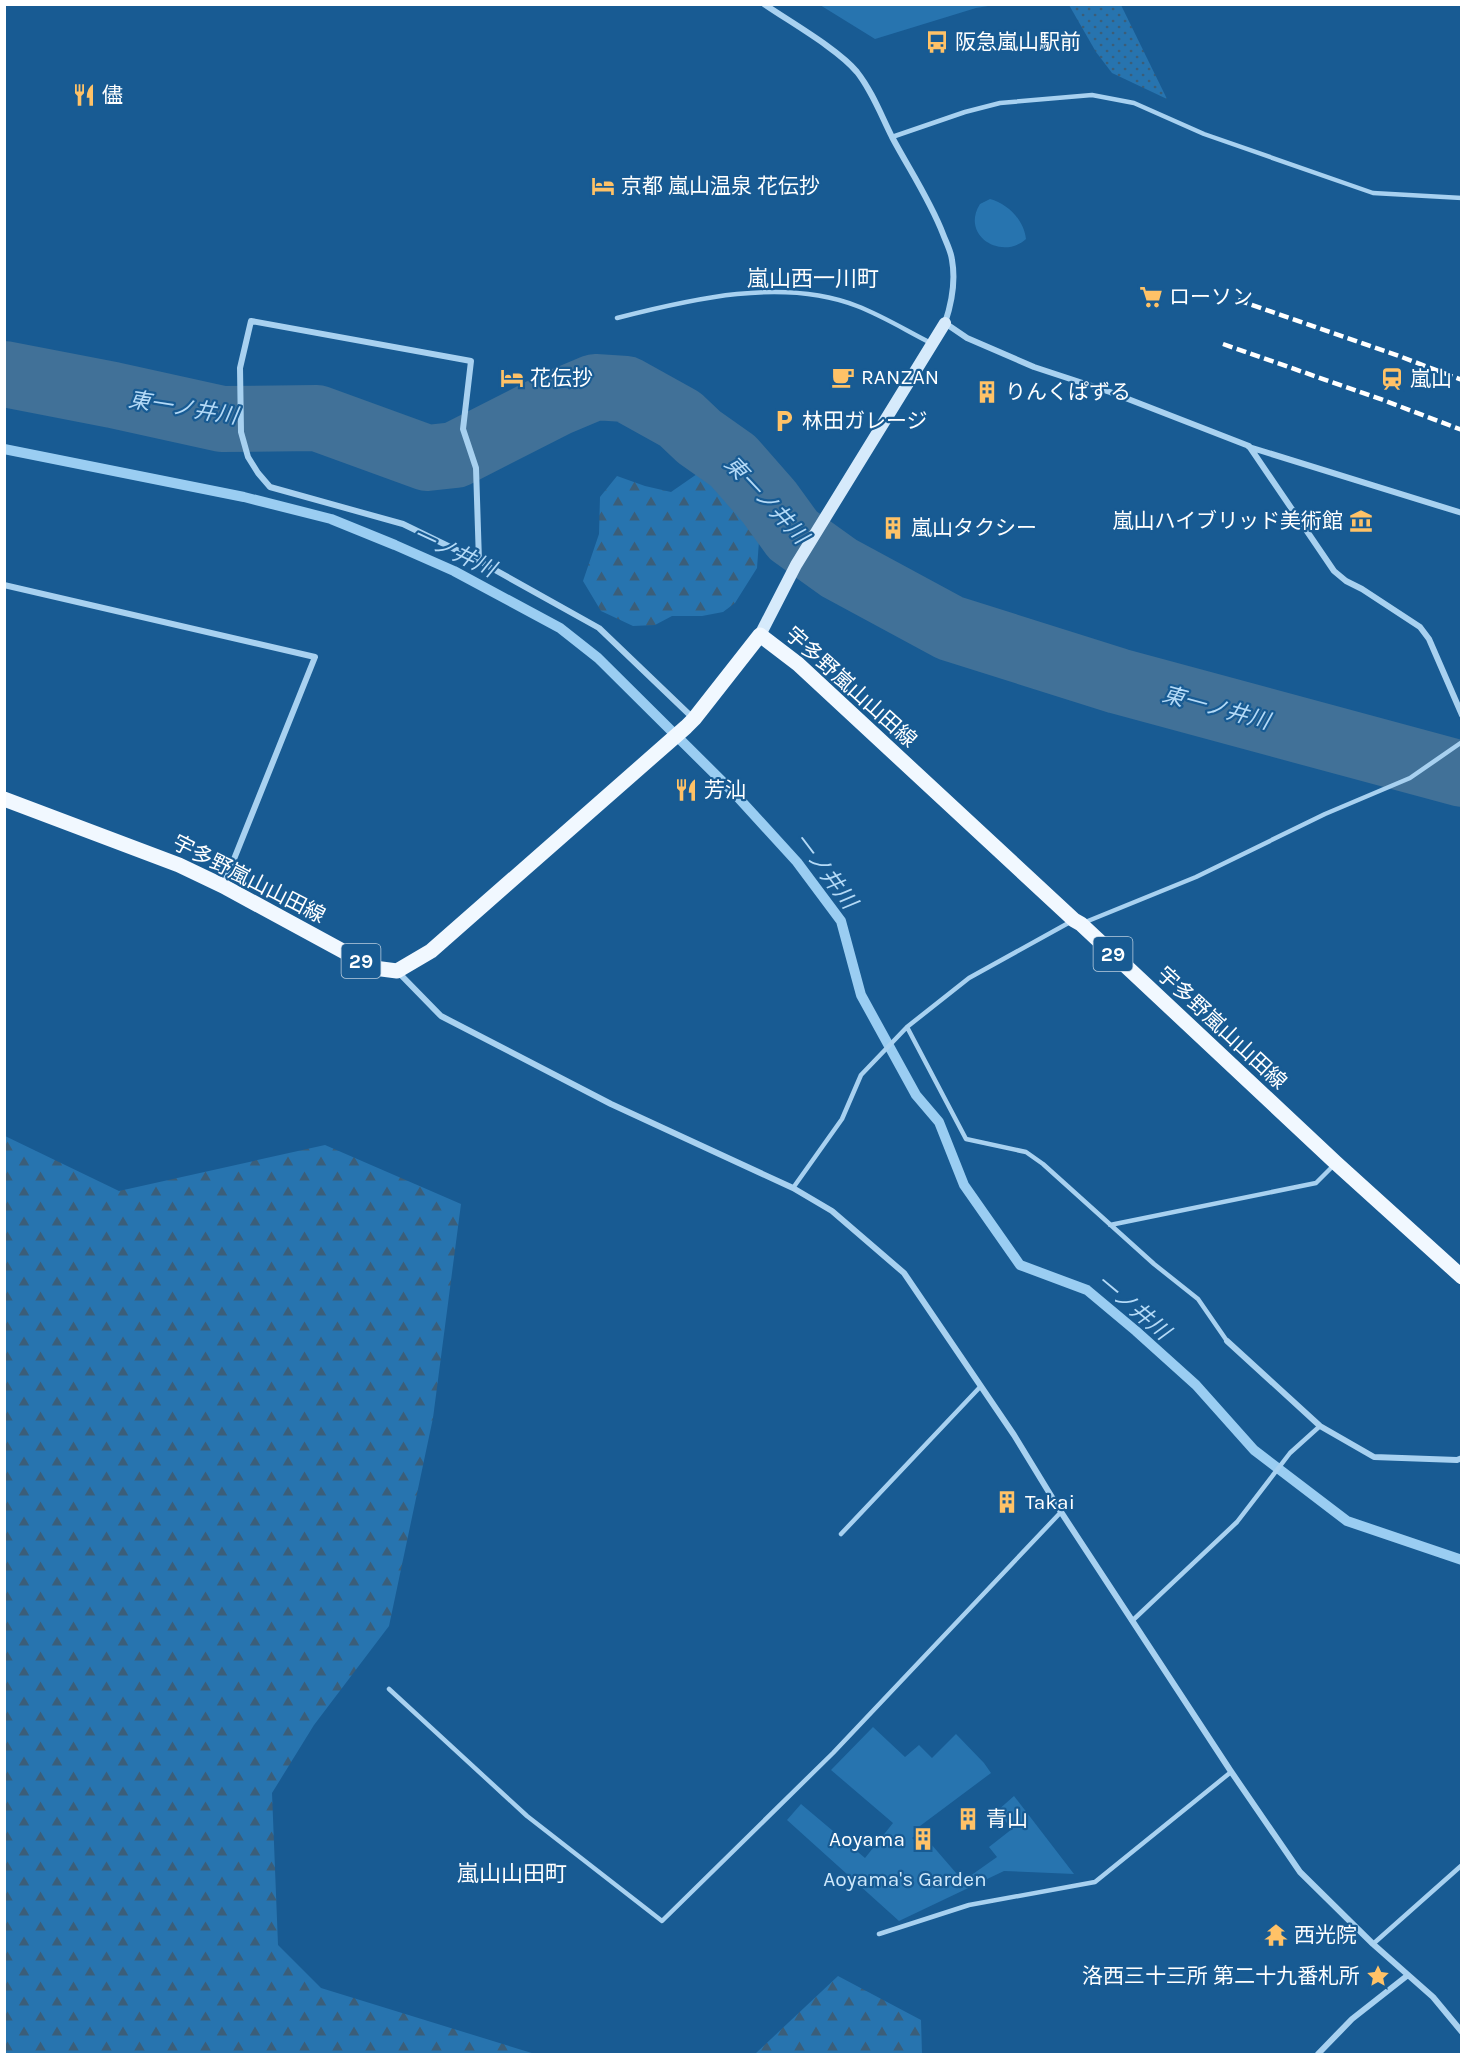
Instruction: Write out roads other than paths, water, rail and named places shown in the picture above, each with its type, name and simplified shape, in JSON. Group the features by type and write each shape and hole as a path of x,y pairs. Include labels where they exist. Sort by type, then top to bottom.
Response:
{"main road":[{"path":"760,635 796,565 945,322"},
{"name":"宇多野嵐山山田線","path":"4,799 179,865 223,886 374,968 397,971 431,951 690,723 760,635 798,664 1461,1277"}],"street":[{"path":"764,4 825,46 856,71 870,92 892,137 921,187 940,226 952,258 955,282 945,322 967,338 1034,367 1110,392 1249,447 1461,513"},
{"path":"479,561 476,468 463,429 471,361 251,321 240,368 241,432 248,457 270,487 403,524 479,561 599,628 690,723"},
{"path":"1249,447 1334,571 1346,581 1420,627 1429,639 1461,715"},
{"path":"4,585 315,657 223,886"},
{"path":"397,971 441,1016 611,1104 793,1188 831,1211 904,1273 1014,1435 1132,1621 1300,1872 1373,1944 1433,1997 1461,2032"},
{"path":"1227,1341 1320,1426 1374,1457 1457,1460 1461,1458"},
{"path":"1318,2055 1352,2019 1408,1975"}],"lane":[{"path":"892,137 965,112 1000,103 1092,95 1134,103 1204,134 1373,194 1461,198"},
{"path":"617,318 665,306 741,293 810,294 856,306 931,343"},
{"path":"793,1188 842,1119 861,1075 907,1027 969,978 1077,922 1196,877 1325,814 1410,778 1461,742"},
{"path":"907,1027 966,1139 1026,1152 1043,1164 1154,1264 1198,1299 1227,1341"},
{"path":"1110,1225 1316,1183 1336,1163"},
{"path":"841,1534 981,1386"},
{"path":"1132,1621 1237,1522 1290,1453 1320,1426"},
{"path":"390,1689 527,1816 662,1922 833,1753 1061,1512"},
{"path":"879,1934 969,1905 1095,1882 1231,1772"},
{"path":"1373,1944 1461,1865"}],"waterway":[{"name":"東一ノ井川","path":"4,374 222,419 317,418 427,458 455,455 557,403 595,387 626,389 680,419 699,437 733,461 769,502 793,535 839,568 950,628 1118,681 1462,774"},
{"name":"一ノ井川","path":"4,449 244,497 331,519 454,571 560,628 598,658 734,793 797,862 841,921 861,995 916,1095 939,1122 964,1185 1020,1265 1087,1290 1196,1385 1254,1450 1347,1521 1462,1560"}],"railway":[{"path":"1238,300 1462,380"},
{"path":"1223,344 1462,430"}],"place":[{"name":"阪急嵐山駅前","path":"937,42"},
{"name":"儘","path":"84,95"},
{"name":"京都 嵐山温泉 花伝抄","path":"603,186"},
{"name":"ローソン","path":"1151,297"},
{"name":"RANZAN","path":"843,377"},
{"name":"花伝抄","path":"512,378"},
{"name":"嵐山","path":"1392,379"},
{"name":"りんくぱずる","path":"987,392"},
{"name":"林田ガレージ","path":"784,421"},
{"name":"嵐山ハイブリッド美術館","path":"1361,521"},
{"name":"嵐山タクシー","path":"893,528"},
{"name":"芳汕","path":"686,790"},
{"name":"Takai","path":"1007,1502"},
{"name":"青山","path":"968,1819"},
{"name":"Aoyama","path":"923,1839"},
{"name":"西光院","path":"1276,1935"},
{"name":"洛西三十三所 第二十九番札所","path":"1378,1976"}],"district":[{"name":"嵐山西一川町","path":"813,279"},
{"name":"嵐山山田町","path":"512,1874"}],"park label":[{"name":"Aoyama's Garden","path":"905,1879"}]}
